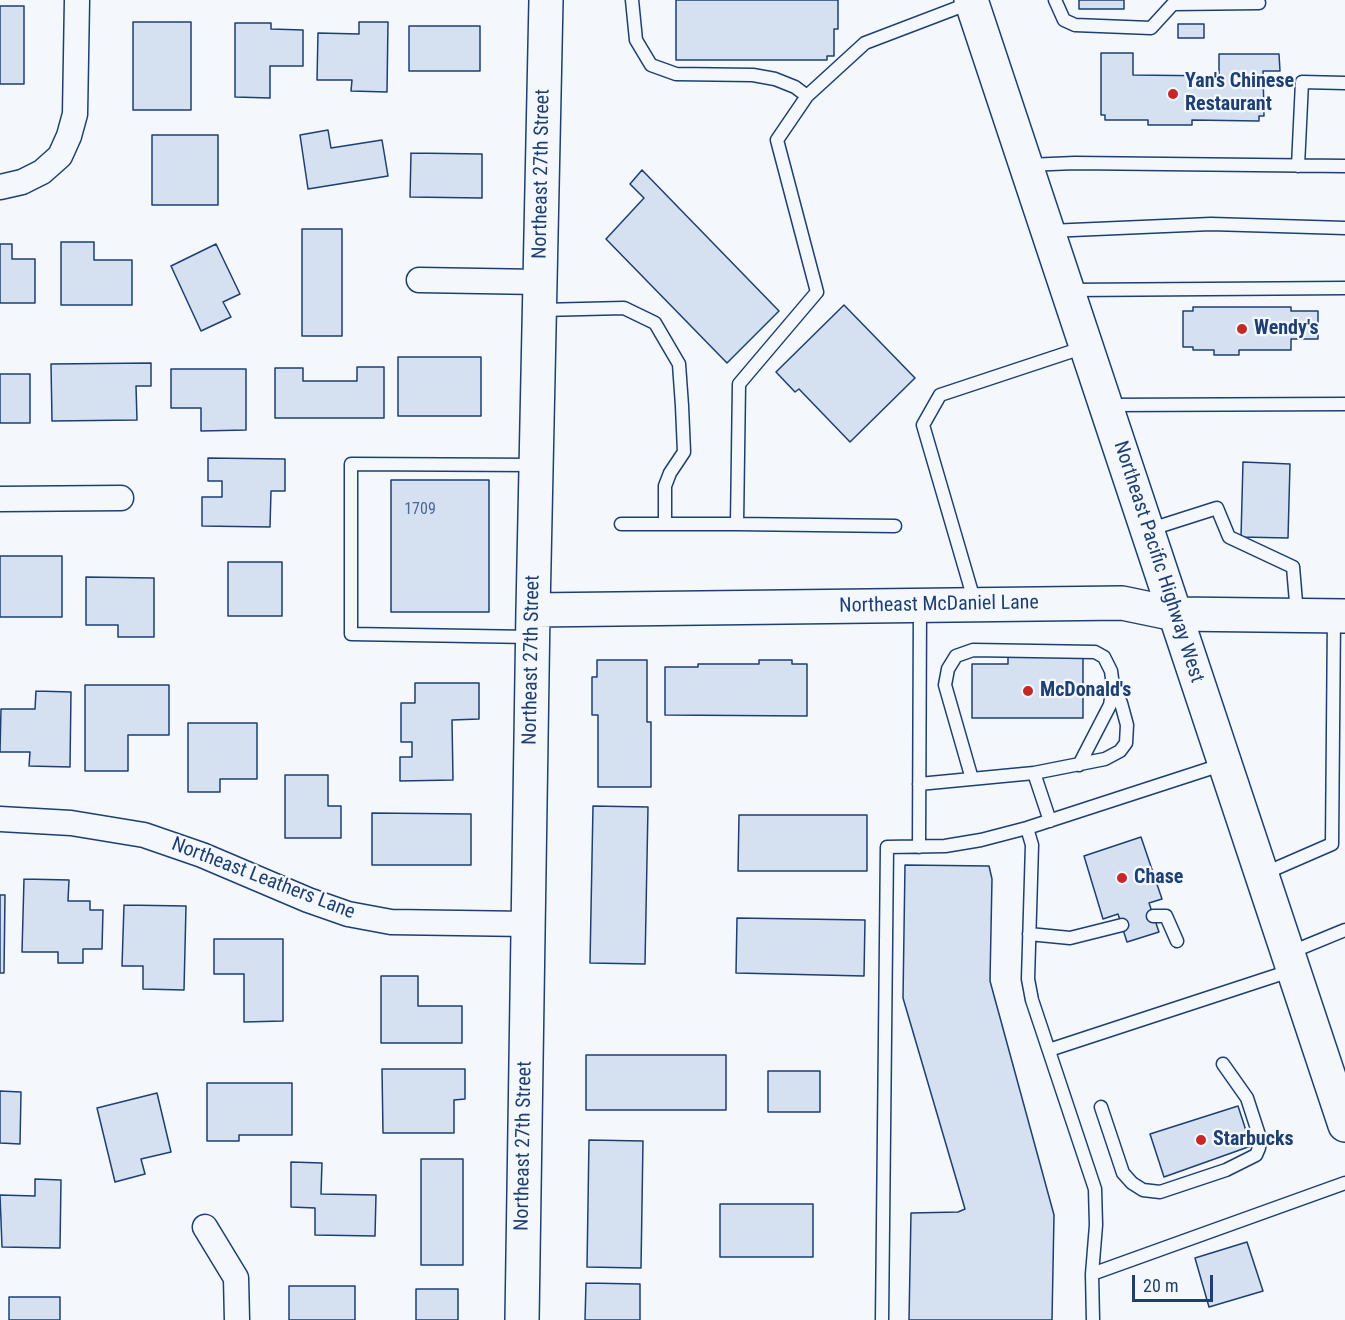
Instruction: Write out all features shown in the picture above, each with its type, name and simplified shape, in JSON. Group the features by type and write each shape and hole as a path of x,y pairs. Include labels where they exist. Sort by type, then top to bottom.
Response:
{"main road":[{"name":"Northeast 27th Street","path":"522,1320 527,924 546,0"},
{"name":"Northeast Pacific Highway West","path":"975,1 1067,290 1345,1125"},
{"name":"Northeast McDaniel Lane","path":"533,623 976,604 1122,603 1175,614 1340,616"}],"street":[{"path":"0,187 22,182 42,172 60,156 69,136 75,114 77,0"},
{"path":"419,280 540,296"},
{"path":"0,499 121,498"},
{"name":"Northeast Leathers Lane","path":"0,819 71,823 144,835 202,855 308,900 348,914 391,922 527,924"},
{"path":"205,1227 236,1278 237,1320"}],"lane":[{"path":"632,0 636,40 651,65 676,74 753,75 775,79 795,87 807,96"},
{"path":"1055,0 1064,20 1076,25 1151,28 1173,4 1259,3"},
{"path":"737,524 739,384 817,292 777,140 807,96 866,43 975,1"},
{"path":"1298,166 1302,82 1345,83"},
{"path":"1026,165 1075,163 1345,166"},
{"path":"1048,231 1211,224 1345,228"},
{"path":"1067,290 1345,288"},
{"path":"540,296 624,308 655,323 679,364 684,452 670,473 665,486 665,524"},
{"path":"976,604 923,425 940,395 1087,347"},
{"path":"1106,405 1345,404"},
{"path":"533,623 351,634 351,464 536,465"},
{"path":"1148,530 1217,508 1229,537 1293,567 1297,616"},
{"path":"621,524 895,526"},
{"path":"919,848 920,605"},
{"path":"1262,875 1332,844 1340,616"},
{"path":"972,779 945,686 948,669 956,656 973,650 1095,652 1104,657 1111,671 1113,686 1110,705 1079,765"},
{"path":"919,784 1034,773 1106,759 1120,751 1126,743 1126,725 1121,703 1113,686"},
{"path":"882,1320 887,847 919,848 972,842 1050,821 1225,764"},
{"path":"1034,773 1050,821"},
{"path":"1027,828 1032,845 1028,979 1032,1000 1095,1189 1096,1225 1092,1274 1092,1320"},
{"path":"1153,916 1166,916 1177,941"},
{"path":"1029,934 1070,938 1122,925"},
{"path":"1049,1050 1291,961 1345,930"},
{"path":"1101,1107 1123,1173 1143,1190 1160,1192 1226,1170 1256,1155 1260,1148 1260,1138 1247,1098 1223,1064"},
{"path":"1092,1274 1345,1183"}],"building":[{"path":"676,0 838,0 838,29 834,29 834,56 827,56 827,60 676,60"},
{"path":"1079,0 1124,0 1124,9 1079,9"},
{"path":"0,6 24,6 24,84 0,84"},
{"path":"133,22 191,22 191,110 133,110"},
{"path":"359,22 388,22 387,92 351,91 352,80 317,80 318,33 359,34"},
{"path":"235,23 271,23 271,29 303,30 303,66 270,66 270,98 235,97"},
{"path":"1178,24 1204,24 1204,38 1178,38"},
{"path":"409,26 480,26 480,71 409,71"},
{"path":"1101,53 1133,53 1133,75 1219,76 1219,54 1279,54 1280,71 1263,71 1264,116 1259,116 1259,121 1192,120 1192,125 1148,125 1148,120 1105,120 1105,115 1101,115"},
{"path":"328,130 331,148 382,140 388,176 308,189 300,135"},
{"path":"152,135 218,135 218,205 152,205"},
{"path":"411,153 482,154 482,198 410,197"},
{"path":"642,170 779,311 727,363 606,239 644,198 630,184"},
{"path":"302,229 342,229 342,336 302,336"},
{"path":"61,242 94,242 94,260 132,260 132,305 61,305"},
{"path":"0,244 12,244 12,259 35,259 35,303 0,303"},
{"path":"216,244 240,294 223,302 231,317 201,331 171,266"},
{"path":"844,305 915,378 850,442 799,389 795,392 776,372"},
{"path":"1193,307 1291,307 1291,311 1318,311 1318,339 1291,339 1291,350 1239,350 1239,355 1214,355 1214,350 1193,350 1193,347 1183,347 1183,311 1193,311"},
{"path":"398,357 481,357 481,416 398,416"},
{"path":"151,363 151,386 136,386 137,420 52,421 51,364"},
{"path":"357,367 384,367 384,418 275,418 275,368 303,368 303,381 357,381"},
{"path":"171,369 246,369 246,430 201,431 201,408 171,408"},
{"path":"0,374 30,374 30,423 0,423"},
{"path":"208,458 285,459 285,491 271,491 270,527 202,526 202,497 222,497 222,481 208,481"},
{"path":"1243,462 1290,464 1288,538 1241,537"},
{"path":"391,480 489,480 489,612 391,612"},
{"path":"0,556 62,556 62,617 0,617"},
{"path":"228,562 282,562 282,616 228,616"},
{"path":"86,577 154,578 154,637 118,637 118,625 86,625"},
{"name":"McDonald's","path":"1008,657 1083,657 1083,718 972,718 972,664 1008,664"},
{"path":"597,660 647,660 647,722 651,722 651,787 598,787 598,715 592,715 592,677 597,677"},
{"path":"759,660 792,660 792,664 807,664 807,716 665,715 665,667 698,667 698,664 759,664"},
{"path":"415,683 479,683 479,719 452,720 453,780 400,781 400,757 412,757 412,742 401,742 401,703 415,703"},
{"path":"85,685 169,685 169,735 128,735 128,771 85,771"},
{"path":"36,691 71,692 70,767 29,766 30,752 0,752 1,709 35,709"},
{"path":"188,723 257,723 257,779 220,779 220,792 188,792"},
{"path":"285,775 328,775 328,806 341,806 341,838 285,838"},
{"path":"593,806 648,807 645,964 590,963"},
{"path":"372,813 471,814 471,865 372,865"},
{"path":"739,815 867,815 867,871 738,871"},
{"name":"Chase","path":"1141,837 1162,899 1149,903 1159,932 1127,942 1118,914 1103,919 1084,856"},
{"path":"905,865 989,866 992,879 990,981 1054,1215 1052,1320 909,1320 911,1213 958,1212 965,1209 903,998"},
{"path":"24,879 69,880 68,901 90,901 90,910 103,910 102,949 83,949 83,963 58,963 58,952 22,952"},
{"path":"0,895 5,895 4,973 0,973"},
{"path":"124,905 186,906 184,990 143,989 143,966 122,966"},
{"path":"737,918 865,920 864,976 736,973"},
{"path":"214,939 283,939 283,1021 244,1022 244,974 214,974"},
{"path":"381,976 418,976 418,1006 462,1006 462,1043 381,1043"},
{"path":"586,1055 726,1055 726,1110 586,1110"},
{"path":"382,1069 465,1069 465,1099 454,1100 454,1133 383,1133"},
{"path":"768,1071 820,1071 820,1112 768,1112"},
{"path":"207,1083 292,1083 292,1135 239,1135 239,1141 207,1141"},
{"path":"0,1091 21,1092 20,1144 0,1143"},
{"path":"157,1093 171,1152 141,1159 145,1174 115,1182 97,1108"},
{"name":"Starbucks","path":"1238,1106 1251,1146 1164,1177 1150,1134"},
{"path":"589,1140 643,1141 641,1268 587,1267"},
{"path":"421,1159 463,1159 463,1265 421,1265"},
{"path":"291,1162 322,1163 321,1194 376,1195 375,1236 315,1235 315,1208 291,1207"},
{"path":"35,1179 61,1180 60,1248 2,1247 0,1195 35,1196"},
{"path":"720,1204 813,1204 813,1257 720,1257"},
{"path":"1247,1242 1263,1291 1209,1307 1195,1258"},
{"path":"586,1283 640,1284 640,1320 585,1320"},
{"path":"289,1286 355,1286 355,1320 289,1320"},
{"path":"416,1289 458,1289 458,1320 416,1320"},
{"path":"9,1297 60,1297 60,1320 9,1320"}],"place":[{"name":"Yan's Chinese Restaurant","path":"1173,94"},
{"name":"Wendy's","path":"1242,329"},
{"name":"McDonald's","path":"1028,691"},
{"name":"Chase","path":"1122,878"},
{"name":"Starbucks","path":"1201,1140"}]}
